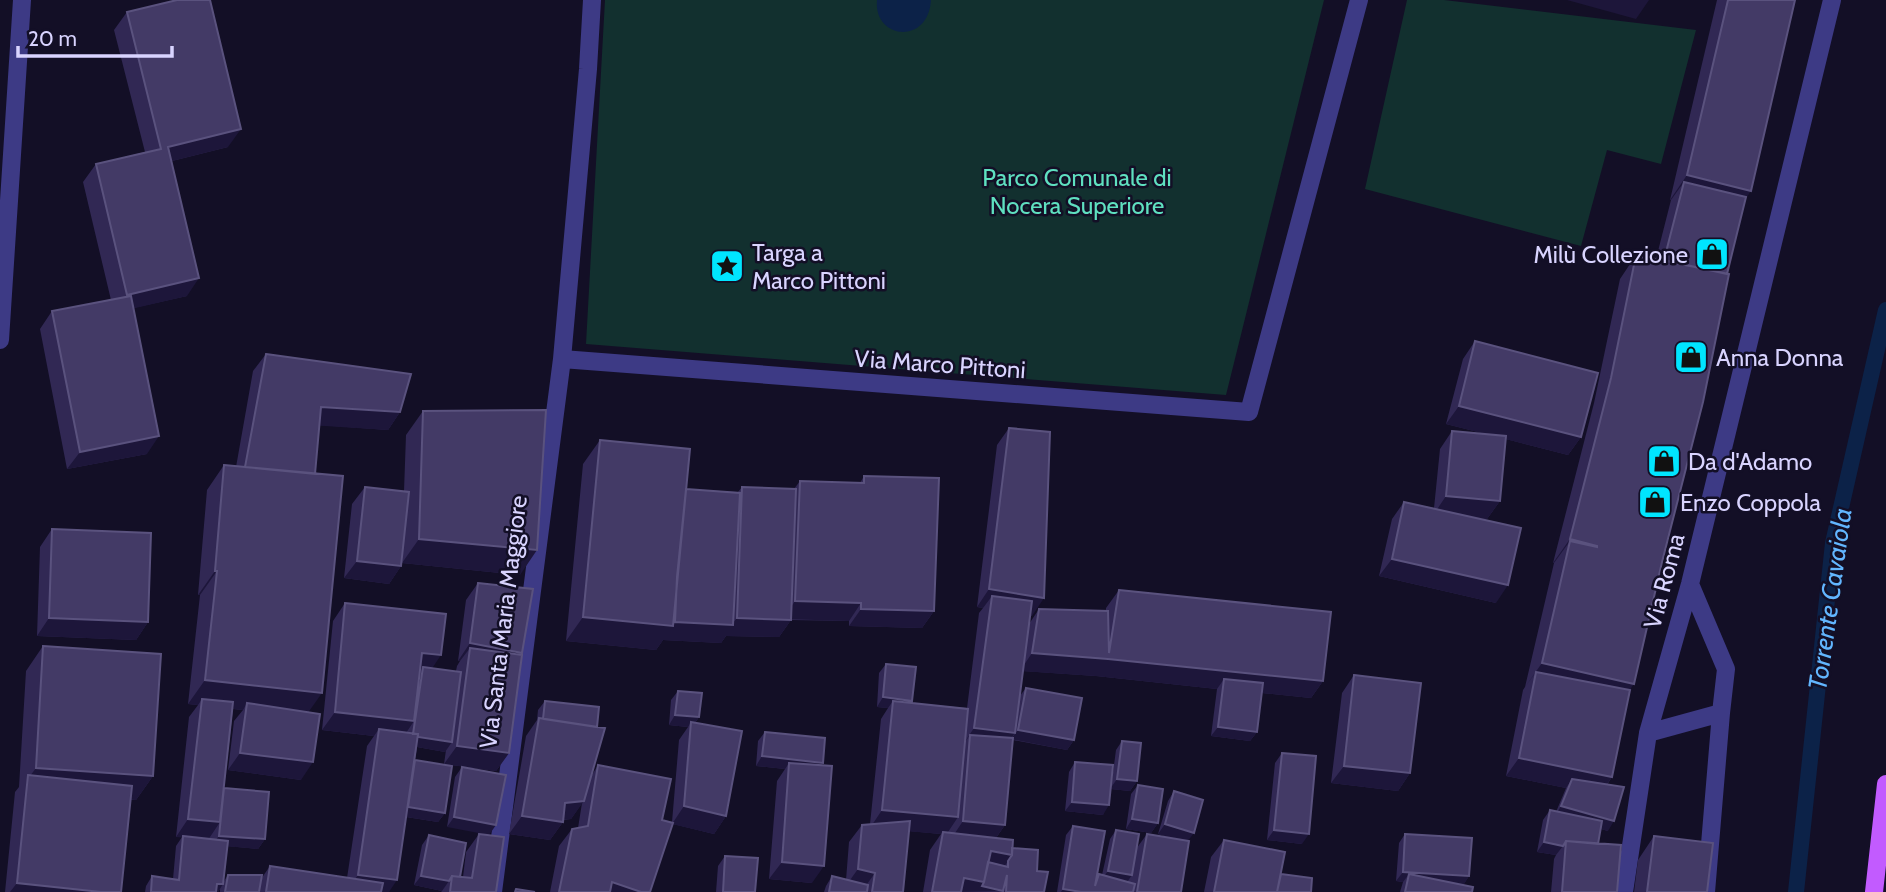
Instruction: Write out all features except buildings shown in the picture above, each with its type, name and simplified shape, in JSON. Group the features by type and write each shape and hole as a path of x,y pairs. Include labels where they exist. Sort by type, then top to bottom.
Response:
{"main road":[{"path":"1874,892 1886,784"}],"street":[{"path":"0,340 22,0"},
{"path":"562,359 592,0"},
{"name":"Via Marco Pittoni","path":"562,359 1249,412 1359,0"},
{"name":"Via Roma","path":"1624,892 1648,733 1690,584 1832,0"},
{"name":"Via Santa Maria Maggiore","path":"493,892 562,359"},
{"path":"1690,584 1726,668 1706,892"},
{"path":"1648,733 1721,713"}],"green space":[{"name":"Parco Comunale di Nocera Superiore","path":"605,0 1324,0 1226,395 586,344"},
{"path":"1407,0 1444,0 1696,30 1661,164 1607,150 1581,246 1365,189"}],"water":[{"path":"877,0 931,0 928,15 921,25 901,32 883,23 878,13"}],"waterway":[{"name":"Torrente Cavaiola","path":"1796,892 1833,543 1886,310"}],"place":[{"name":"Milù Collezione","path":"1712,254"},
{"name":"Targa a Marco Pittoni","path":"727,266"},
{"name":"Anna Donna","path":"1691,357"},
{"name":"Da d'Adamo","path":"1664,461"},
{"name":"Enzo Coppola","path":"1655,502"}]}
